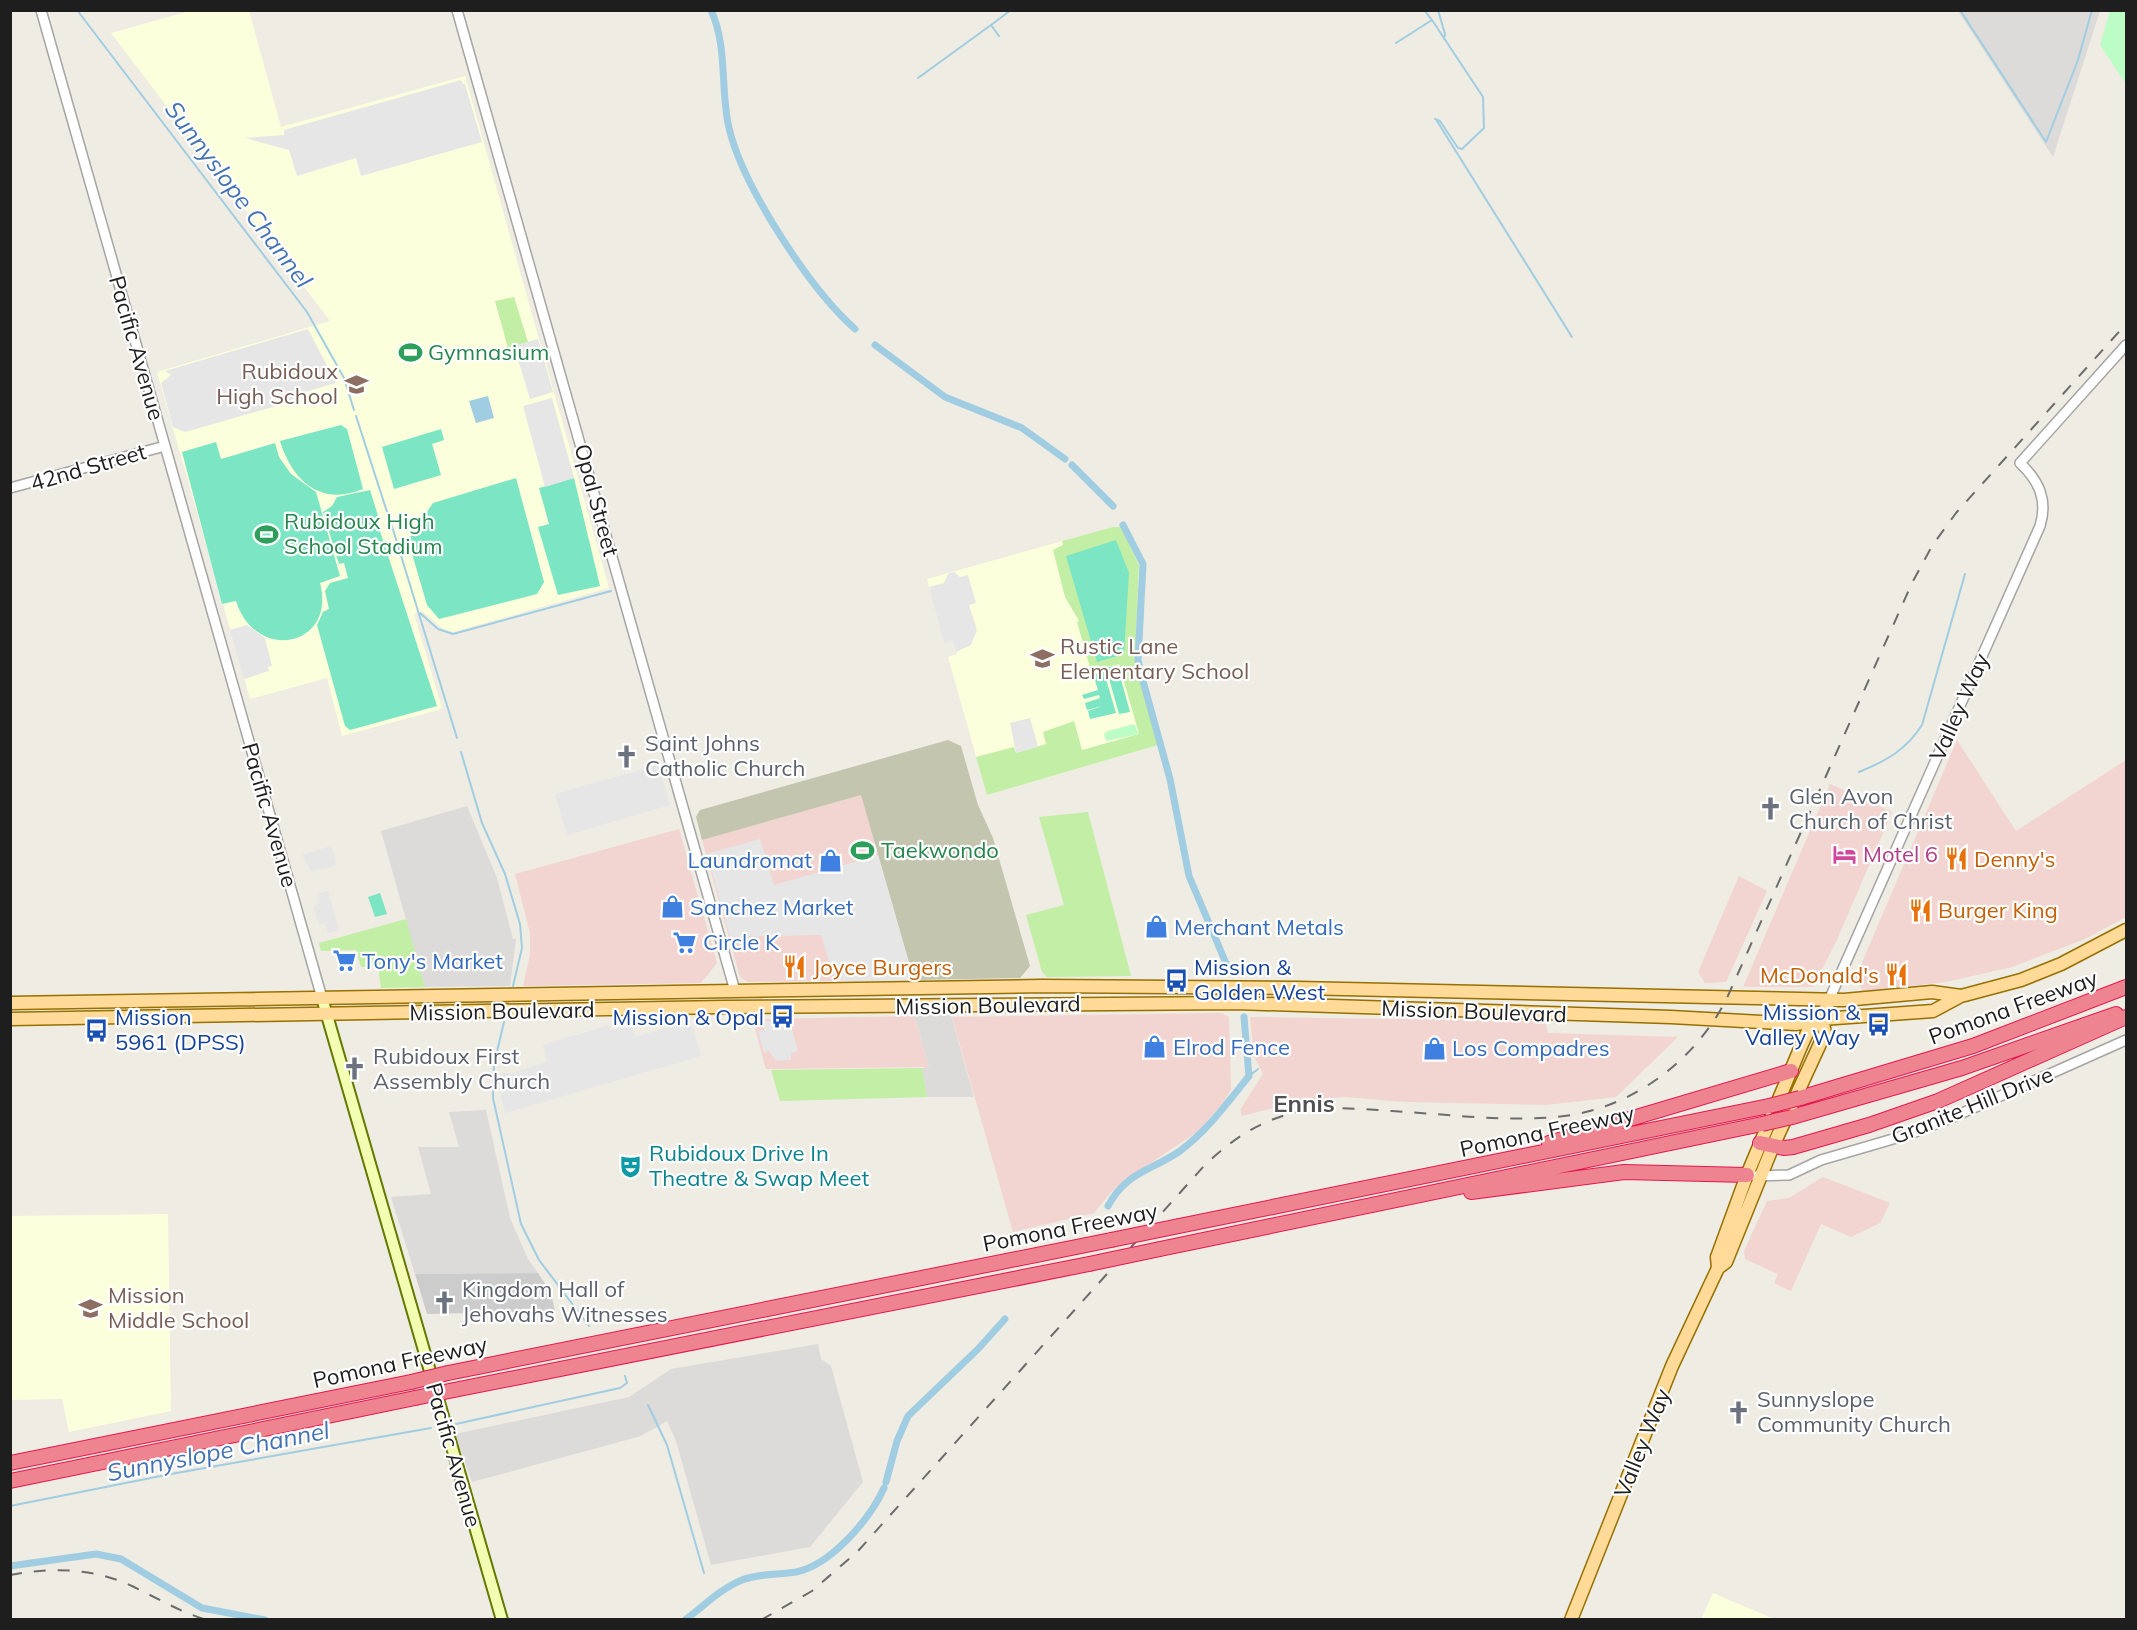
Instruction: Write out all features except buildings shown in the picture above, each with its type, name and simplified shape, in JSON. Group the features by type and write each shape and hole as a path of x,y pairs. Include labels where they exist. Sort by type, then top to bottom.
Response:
{"highway":[{"name":"Pomona Freeway","path":"10,1463 1769,1106 1973,1046 2127,987"},
{"name":"Pomona Freeway","path":"10,1481 1089,1264 1762,1124 1962,1068 2127,1010"},
{"path":"1767,1144 1793,1147 1916,1109 2127,1017"},
{"path":"1446,1173 1791,1071"},
{"path":"1442,1191 1479,1193 1575,1176 1624,1172 1754,1176"}],"main road":[{"name":"Mission Boulevard","path":"10,1019 1236,1003 1671,1017 1796,1024 1822,1019 1933,1011 1961,996 2021,980 2049,969 2127,930"},
{"name":"Mission Boulevard","path":"10,1003 1041,986 1237,987 1829,1000 1932,992 1961,996"},
{"path":"1236,1003 1237,987"},
{"name":"Pacific Avenue","path":"322,998 502,1620"},
{"name":"Valley Way","path":"1571,1620 1672,1366 1718,1268 1717,1257 1767,1144 1791,1071 1809,1031 1822,1019 1829,1000"},
{"name":"Valley Way","path":"1767,1144 1826,1033 1822,1019"}],"street":[{"name":"Pacific Avenue","path":"41,10 322,998"},
{"name":"Opal Street","path":"457,10 735,991"},
{"name":"Valley Way","path":"1829,1000 2040,526 2044,508 2042,492 2036,481 2020,463 2127,345"},
{"name":"42nd Street","path":"10,488 165,446"},
{"name":"Granite Hill Drive","path":"1754,1176 1789,1175 1821,1160 1928,1127 2127,1040"}],"shaded area":[{"name":"Rubidoux High School","path":"190,11 249,11 281,127 465,76 609,588 453,632 443,629 423,612 414,614 442,708 438,710 342,736 327,678 250,699 157,372 330,321 111,33"},
{"path":"1958,11 2100,11 2053,157"},
{"path":"461,80 465,84 482,142 361,176 356,158 297,176 289,150 245,138 284,135 284,130"},
{"path":"308,329 336,383 291,396 297,400 185,432 173,427 161,383 171,375 165,371"},
{"path":"538,339 553,392 530,399 514,346"},
{"path":"552,398 574,478 545,487 523,406"},
{"name":"Rustic Lane Elementary School","path":"1113,527 1121,527 1139,565 1135,662 1158,745 987,795 948,657 957,654 953,641 944,643 927,579"},
{"path":"954,572 960,577 968,575 976,603 969,605 977,630 971,645 956,652 953,641 944,643 929,587 944,583 948,574"},
{"path":"247,625 265,638 272,666 268,667 269,671 244,679 230,630"},
{"path":"1030,718 1038,747 1016,753 1010,723"},
{"path":"948,740 961,746 978,805 993,838 1030,966 1020,978 914,980 861,795 702,840 696,817 700,810"},
{"path":"1957,740 2016,831 2126,760 2126,917 2085,939 2012,967 1946,982 1863,991 1855,979"},
{"path":"659,765 670,805 567,835 555,794"},
{"path":"1830,784 1892,812 1836,942 1813,987 1743,987"},
{"path":"861,795 914,980 748,982 740,977 702,840"},
{"path":"467,806 497,878 513,939 516,939 510,986 425,987 381,831"},
{"path":"679,829 717,963 701,983 523,986 530,955 530,933 515,874"},
{"path":"760,839 774,885 878,855 914,980 835,981 821,935 730,937 707,854"},
{"path":"331,846 337,865 311,872 302,855"},
{"path":"1739,876 1767,891 1726,982 1705,983 1698,972"},
{"path":"328,891 339,930 328,933 325,923 319,924 313,906 319,904 318,894"},
{"path":"1222,1013 1229,1017 1231,1090 1223,1103 1197,1132 1111,1192 1094,1213 1013,1232 952,1017"},
{"path":"914,1015 951,1015 974,1097 927,1097 922,1068 929,1067"},
{"path":"914,1016 929,1067 766,1069 755,1029 763,1019"},
{"path":"1250,1017 1545,1021 1548,1033 1678,1037 1616,1097 1546,1105 1407,1102 1344,1097 1300,1101 1242,1116 1240,1110 1263,1074 1254,1056"},
{"path":"764,1021 785,1021 785,1027 791,1026 798,1051 791,1053 791,1060 776,1061 769,1051 764,1053 758,1031 764,1030"},
{"path":"679,1024 681,1029 691,1026 701,1056 505,1113 501,1097 502,1073 512,1073 547,1062 543,1045 609,1025 611,1030 632,1026 635,1037"},
{"path":"486,1110 510,1218 528,1259 538,1273 415,1274 391,1197 431,1194 418,1147 459,1147 449,1112"},
{"path":"1823,1177 1890,1203 1880,1223 1851,1237 1821,1224 1791,1291 1774,1283 1778,1274 1745,1259 1744,1251 1767,1201 1789,1198"},
{"name":"Mission Middle School","path":"168,1214 171,1411 69,1432 62,1399 11,1400 11,1216"},
{"path":"538,1273 551,1293 555,1311 427,1314 415,1274"},
{"path":"818,1344 821,1359 831,1366 863,1482 810,1547 711,1565 676,1441 667,1421 641,1436 472,1482 455,1434 629,1397 671,1369"},
{"path":"1713,1593 1774,1619 1701,1619"}],"green space":[{"path":"2110,11 2126,11 2126,84 2100,45"},
{"path":"514,297 528,342 508,348 495,301"},
{"path":"341,425 347,429 363,489 348,494 334,495 321,492 300,478 285,455 280,441"},
{"path":"441,429 444,440 432,444 441,475 394,489 382,447"},
{"name":"Rubidoux High School Stadium","path":"216,442 221,459 275,443 279,457 291,474 316,492 340,576 320,583 322,604 317,621 306,633 292,639 276,640 260,634 246,621 236,601 222,604 182,452"},
{"path":"516,478 544,582 537,594 439,619 427,605 408,540 433,503"},
{"path":"574,478 600,586 558,595 538,527 549,524 539,488"},
{"path":"370,490 379,519 378,525 437,706 350,730 345,726 317,625 323,612 329,609 325,591 330,583 348,578 344,563 339,564 323,512 332,506 337,497"},
{"path":"1113,527 1121,527 1139,565 1135,662 1158,745 987,795 976,757 1014,747 1016,753 1046,744 1043,732 1074,721 1082,750 1139,734 1119,664 1091,671 1077,622 1079,621 1065,597 1053,550 1063,545 1062,541"},
{"path":"1116,540 1129,573 1124,654 1097,662 1066,556"},
{"path":"1117,665 1130,712 1119,714 1106,668"},
{"path":"1104,672 1116,713 1090,719 1088,711 1102,706 1087,710 1085,703 1100,698 1099,695 1084,699 1082,695 1098,690 1093,674"},
{"path":"1134,724 1139,734 1106,741 1104,734 1108,731"},
{"path":"1088,812 1131,976 1047,977 1042,972 1026,915 1064,905 1039,817"},
{"path":"380,893 387,914 375,917 368,897"},
{"path":"406,919 425,987 381,988 378,966 361,967 356,950 321,951 319,943"},
{"path":"922,1068 927,1097 780,1101 771,1070"}],"water":[{"path":"488,396 494,418 476,423 469,401"}],"waterway":[{"name":"Sunnyslope Channel","path":"77,10 307,312 344,378 354,410"},
{"path":"711,10 720,39 729,128 748,179 780,236 799,263 818,289 855,329"},
{"path":"999,36 991,25 1011,10"},
{"path":"1424,10 1432,20"},
{"path":"1438,10 1445,34 1444,39"},
{"path":"1960,10 2046,142 2078,60 2092,10"},
{"path":"1396,43 1432,20 1483,97 1484,128 1462,149 1458,148 1440,121 1435,119"},
{"path":"918,78 991,25"},
{"path":"1437,121 1572,337"},
{"path":"875,345 945,397 1022,428 1065,459"},
{"name":"Sunnyslope Channel","path":"356,416 389,518"},
{"path":"1072,465 1113,506"},
{"name":"Sunnyslope Channel","path":"391,523 457,738"},
{"path":"1123,525 1143,564 1138,660 1170,779 1189,876 1228,968"},
{"path":"1859,772 1895,754 1922,725 1965,574"},
{"path":"420,613 438,629 453,634 611,591"},
{"name":"Sunnyslope Channel","path":"461,752 482,823 505,874 520,924 522,948 513,986"},
{"path":"1108,1206 1115,1195 1131,1179 1180,1151 1199,1134 1217,1116 1249,1076 1244,1017"},
{"name":"Sunnyslope Channel","path":"504,1022 494,1064 493,1098 521,1224 539,1260 589,1326"},
{"path":"1249,1076 1258,1069"},
{"path":"886,1482 897,1441 908,1416 978,1349 1005,1319"},
{"name":"Sunnyslope Channel","path":"456,1424 620,1388 627,1383 625,1376"},
{"name":"Sunnyslope Channel","path":"648,1405 667,1445 704,1573"},
{"name":"Sunnyslope Channel","path":"10,1506 171,1474 431,1428"},
{"path":"685,1620 719,1593 742,1580 762,1575 796,1572 823,1560 848,1539 869,1513 884,1488"},
{"path":"10,1566 96,1554 121,1559 202,1608 265,1620"}],"railway":[{"path":"761,1620 812,1591 858,1551 1204,1166 1224,1148 1256,1127 1293,1113 1330,1108 1515,1119 1583,1113 1634,1094 1678,1062 1697,1043 1727,998 1912,583 1932,546 1956,513 2126,324"},
{"path":"10,1575 57,1570 87,1572 117,1580 207,1620"}],"place":[{"name":"Gymnasium","path":"410,352"},
{"name":"Rubidoux High School","path":"356,384"},
{"name":"Rubidoux High School Stadium","path":"266,534"},
{"name":"Rustic Lane Elementary School","path":"1042,659"},
{"name":"Saint Johns Catholic Church","path":"627,756"},
{"name":"Glen Avon Church of Christ","path":"1771,809"},
{"name":"Taekwondo","path":"863,850"},
{"name":"Motel 6","path":"1845,854"},
{"name":"Denny's","path":"1956,859"},
{"name":"Laundromat","path":"830,860"},
{"name":"Sanchez Market","path":"672,907"},
{"name":"Burger King","path":"1920,910"},
{"name":"Merchant Metals","path":"1156,927"},
{"name":"Circle K","path":"685,942"},
{"name":"Tony's Market","path":"344,961"},
{"name":"Joyce Burgers","path":"795,967"},
{"name":"McDonald's","path":"1897,975"},
{"name":"Mission & Golden West","path":"1176,980"},
{"name":"Mission & Opal","path":"782,1017"},
{"name":"Mission & Valley Way","path":"1878,1025"},
{"name":"Mission 5961 (DPSS)","path":"97,1030"},
{"name":"Elrod Fence","path":"1155,1047"},
{"name":"Los Compadres","path":"1434,1048"},
{"name":"Rubidoux First Assembly Church","path":"355,1069"},
{"name":"Rubidoux Drive In Theatre & Swap Meet","path":"631,1166"},
{"name":"Kingdom Hall of Jehovahs Witnesses","path":"444,1302"},
{"name":"Mission Middle School","path":"90,1308"},
{"name":"Sunnyslope Community Church","path":"1739,1412"}],"district":[{"name":"Ennis","path":"1304,1103"}]}
